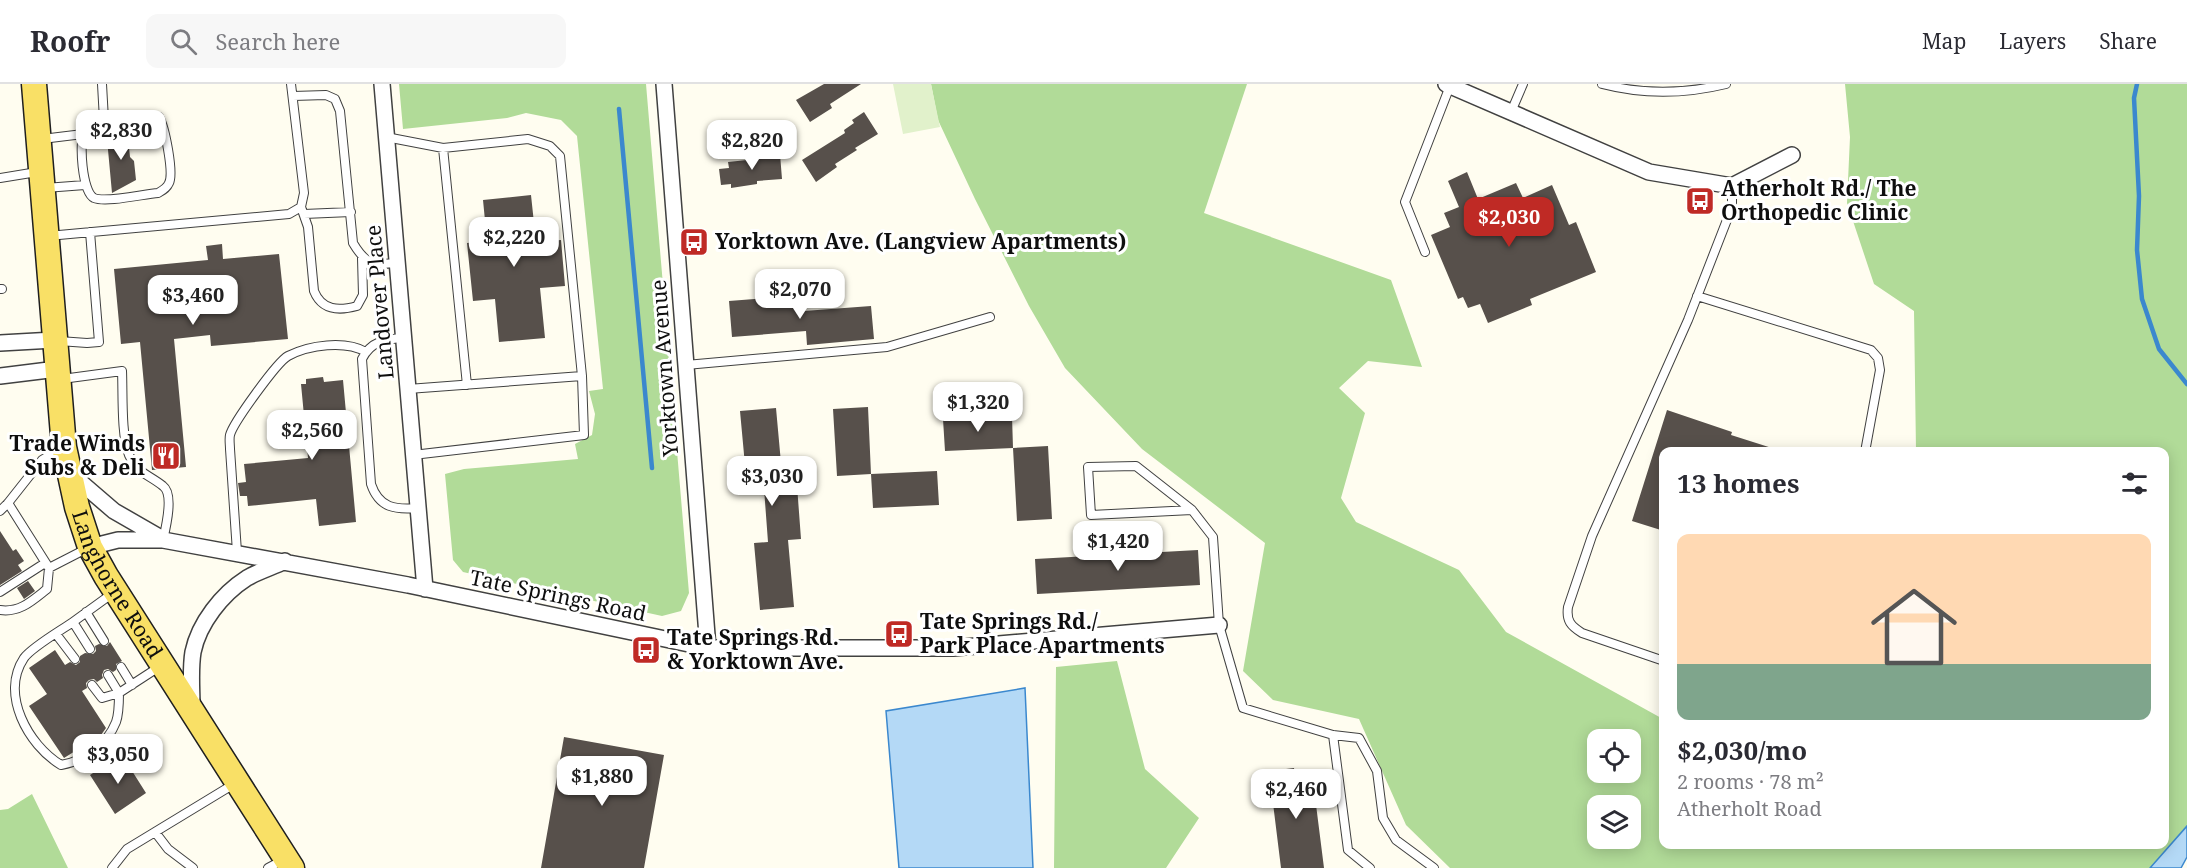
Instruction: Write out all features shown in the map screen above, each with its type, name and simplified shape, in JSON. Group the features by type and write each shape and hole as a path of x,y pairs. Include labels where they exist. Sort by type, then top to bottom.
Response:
{"main road":[{"name":"Langhorne Road","path":"34,84 64,447 77,507 90,547 237,782 282,865"}],"street":[{"name":"Landover Place","path":"382,84 425,589"},
{"name":"Yorktown Avenue","path":"664,84 708,648"},
{"path":"1448,85 1649,172 1732,186 1792,154"},
{"path":"0,343 54,340"},
{"path":"0,376 57,374"},
{"name":"Tate Springs Road","path":"68,472 114,511 163,540"},
{"name":"Tate Springs Road","path":"90,547 118,540 163,540 237,552 708,648 953,648 1218,625"},
{"path":"192,711 193,654 205,623 221,599 247,578 285,561"}],"lane":[{"path":"102,84 104,120"},
{"path":"291,84 304,193 303,211 308,227 314,291 317,298 327,308 344,309 357,306 363,295 362,258 353,243 340,111 335,99 326,94 293,96"},
{"path":"1512,112 1523,84"},
{"path":"1602,84 1657,93 1698,91 1726,84"},
{"path":"1425,252 1405,202 1448,85"},
{"path":"159,117 164,125 170,172 170,182 165,189 158,193 95,198 89,194 85,184 83,134 88,126 104,120 159,117"},
{"path":"38,139 83,134"},
{"path":"386,137 442,148 528,139 550,146 560,156 582,376 584,435 413,455"},
{"path":"442,148 467,385"},
{"path":"0,178 85,184"},
{"path":"1659,659 1582,633 1572,627 1567,618 1568,608 1592,536 1697,296 1732,207 1732,186"},
{"path":"47,236 303,211 351,212"},
{"path":"54,340 99,342 90,232"},
{"path":"362,258 376,265 397,263"},
{"path":"1697,296 1871,350 1878,358 1880,370 1866,447"},
{"path":"686,365 887,347 990,317"},
{"path":"364,355 373,344 404,338"},
{"path":"237,552 230,434 276,367 286,357 300,351 346,345 358,347 364,355 371,484 375,496 383,503 393,507 418,508"},
{"path":"57,374 122,371 125,438 128,452 136,467 145,476 164,486 168,492 167,522 163,540"},
{"path":"408,389 582,376"},
{"path":"0,511 42,460 64,447"},
{"path":"1192,510 1090,515 1088,467 1136,466 1192,510 1213,537 1218,625 1243,708 1333,735 1359,738 1377,771 1383,818 1396,840 1434,868"},
{"path":"0,610 10,611 21,608 47,589 47,566 8,504"},
{"path":"0,592 47,566 90,547"},
{"path":"108,675 119,693 117,721 103,744 74,762 61,765 47,756 27,733 14,700 15,673 25,656 116,591"},
{"path":"86,612 104,641"},
{"path":"73,622 90,649"},
{"path":"56,634 75,659"},
{"path":"92,685 102,699 119,693 162,664"},
{"path":"121,667 132,685"},
{"path":"1333,735 1348,850 1370,868"},
{"path":"112,868 128,849 237,782"},
{"path":"155,832 168,849 193,868"}],"green space":[{"path":"399,84 646,84 689,593 681,611 662,616 463,572 453,560 445,474 464,469 578,459 575,444 592,435 595,414 589,391 603,389 577,136 561,120 526,113 507,118 403,129"},
{"path":"893,84 931,84 940,127 903,134"},
{"path":"931,84 1247,84 1204,213 1391,280 1422,367 1368,361 1339,388 1365,413 1341,498 1356,522 1459,570 1506,632 1659,717 1659,849 2167,849 2150,868 1450,868 1406,825 1359,719 1273,700 1243,671 1265,543 1142,449 1065,368 1029,306 938,120"},
{"path":"1845,84 2187,84 2187,826 2169,846 2169,447 1916,447 1914,311 1874,284 1847,203 1850,137"},
{"path":"1117,661 1145,769 1199,818 1166,868 1054,868 1056,667"},
{"path":"32,794 68,868 0,868 0,810 8,809"}],"water":[{"path":"1025,688 1033,868 899,868 886,711"},
{"path":"2187,826 2187,857 2181,868 2150,868 2169,849"}],"building":[{"path":"824,84 861,84 830,104 832,108 810,122 796,100"},
{"path":"864,112 878,134 855,148 857,150 835,164 837,167 816,182 802,160 845,133 844,130 854,123 852,120"},
{"path":"127,129 130,157 134,161 136,180 112,193 107,139"},
{"path":"780,154 782,179 757,181 757,184 731,188 731,184 721,185 719,169 729,168 728,162 767,158 767,155"},
{"path":"1467,172 1478,199 1516,183 1523,198 1552,185 1569,225 1576,222 1596,272 1530,299 1532,305 1488,323 1480,304 1468,308 1463,297 1458,299 1431,235 1450,227 1444,213 1459,207 1448,181"},
{"path":"531,195 536,242 561,240 565,286 540,288 545,338 499,342 495,299 473,301 467,243 487,241 483,200"},
{"path":"222,244 223,259 279,254 288,339 211,346 210,335 174,339 186,467 152,470 140,342 121,344 114,269 208,260 206,246"},
{"path":"803,295 804,311 871,306 874,339 807,345 806,331 732,337 729,301"},
{"path":"323,377 324,382 343,380 356,522 319,526 316,499 248,506 247,496 240,496 238,483 246,482 244,464 308,458 301,384 306,384 306,379"},
{"path":"868,407 871,474 837,476 833,409"},
{"path":"776,408 782,474 796,472 801,539 788,540 794,607 760,610 754,543 768,542 763,475 746,476 740,411"},
{"path":"1667,410 1769,447 1659,447 1659,529 1632,521"},
{"path":"1012,416 1013,448 945,451 943,419"},
{"path":"1048,446 1052,519 1017,521 1013,448"},
{"path":"937,471 939,505 873,508 871,474"},
{"path":"0,531 13,551 16,549 24,561 18,565 22,571 0,585"},
{"path":"1198,550 1200,585 1037,594 1035,559"},
{"path":"28,581 35,591 24,599 17,588"},
{"path":"110,642 122,661 116,664 116,670 113,672 108,669 104,670 103,678 97,682 94,679 89,680 86,683 87,688 82,691 106,728 101,735 64,758 29,706 47,694 29,668 55,650 65,665 70,662 76,665 80,662 80,656 85,653 93,654 96,651 95,646 99,644 107,646"},
{"path":"564,737 664,755 644,868 541,868"},
{"path":"116,758 122,767 127,763 146,793 115,814 90,775"},
{"path":"1294,768 1295,775 1312,773 1324,868 1281,868 1269,771"}],"waterway":[{"path":"2137,84 2134,98 2139,196 2137,250 2142,299 2159,349 2187,384"},
{"path":"619,109 652,468"}],"place":[{"name":"Atherholt Rd./ The Orthopedic Clinic","path":"1700,201"},
{"name":"Yorktown Ave. (Langview Apartments)","path":"694,242"},
{"name":"Trade Winds Subs & Deli","path":"166,456"},
{"name":"Tate Springs Rd./ Park Place Apartments","path":"899,634"},
{"name":"Tate Springs Rd. & Yorktown Ave.","path":"646,650"}]}
